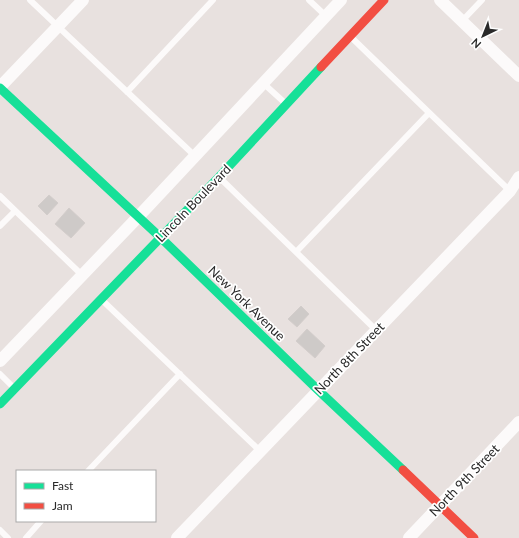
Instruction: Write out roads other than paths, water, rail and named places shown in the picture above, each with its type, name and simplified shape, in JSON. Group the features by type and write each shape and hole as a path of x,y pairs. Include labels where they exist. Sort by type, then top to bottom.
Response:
{"street":[{"path":"0,87 82,0"},
{"path":"0,361 138,217 341,0"},
{"name":"Lincoln Boulevard","path":"0,404 219,177 384,0"},
{"path":"440,0 519,76"},
{"name":"New York Avenue","path":"0,87 160,237 474,538"},
{"name":"North 8th Street","path":"176,538 510,191 519,178"},
{"name":"North 9th Street","path":"409,538 519,422"}],"lane":[{"path":"30,0 195,156"},
{"path":"127,92 213,0"},
{"path":"309,0 326,16"},
{"path":"462,21 482,0"},
{"path":"350,36 510,191"},
{"path":"263,83 286,104"},
{"path":"296,252 430,113"},
{"path":"219,177 376,330"},
{"path":"0,196 82,275"},
{"path":"0,226 15,211"},
{"path":"101,299 260,451"},
{"path":"0,374 15,389"},
{"path":"89,470 180,374"},
{"path":"26,538 41,522"},
{"path":"0,530 8,538"}]}
